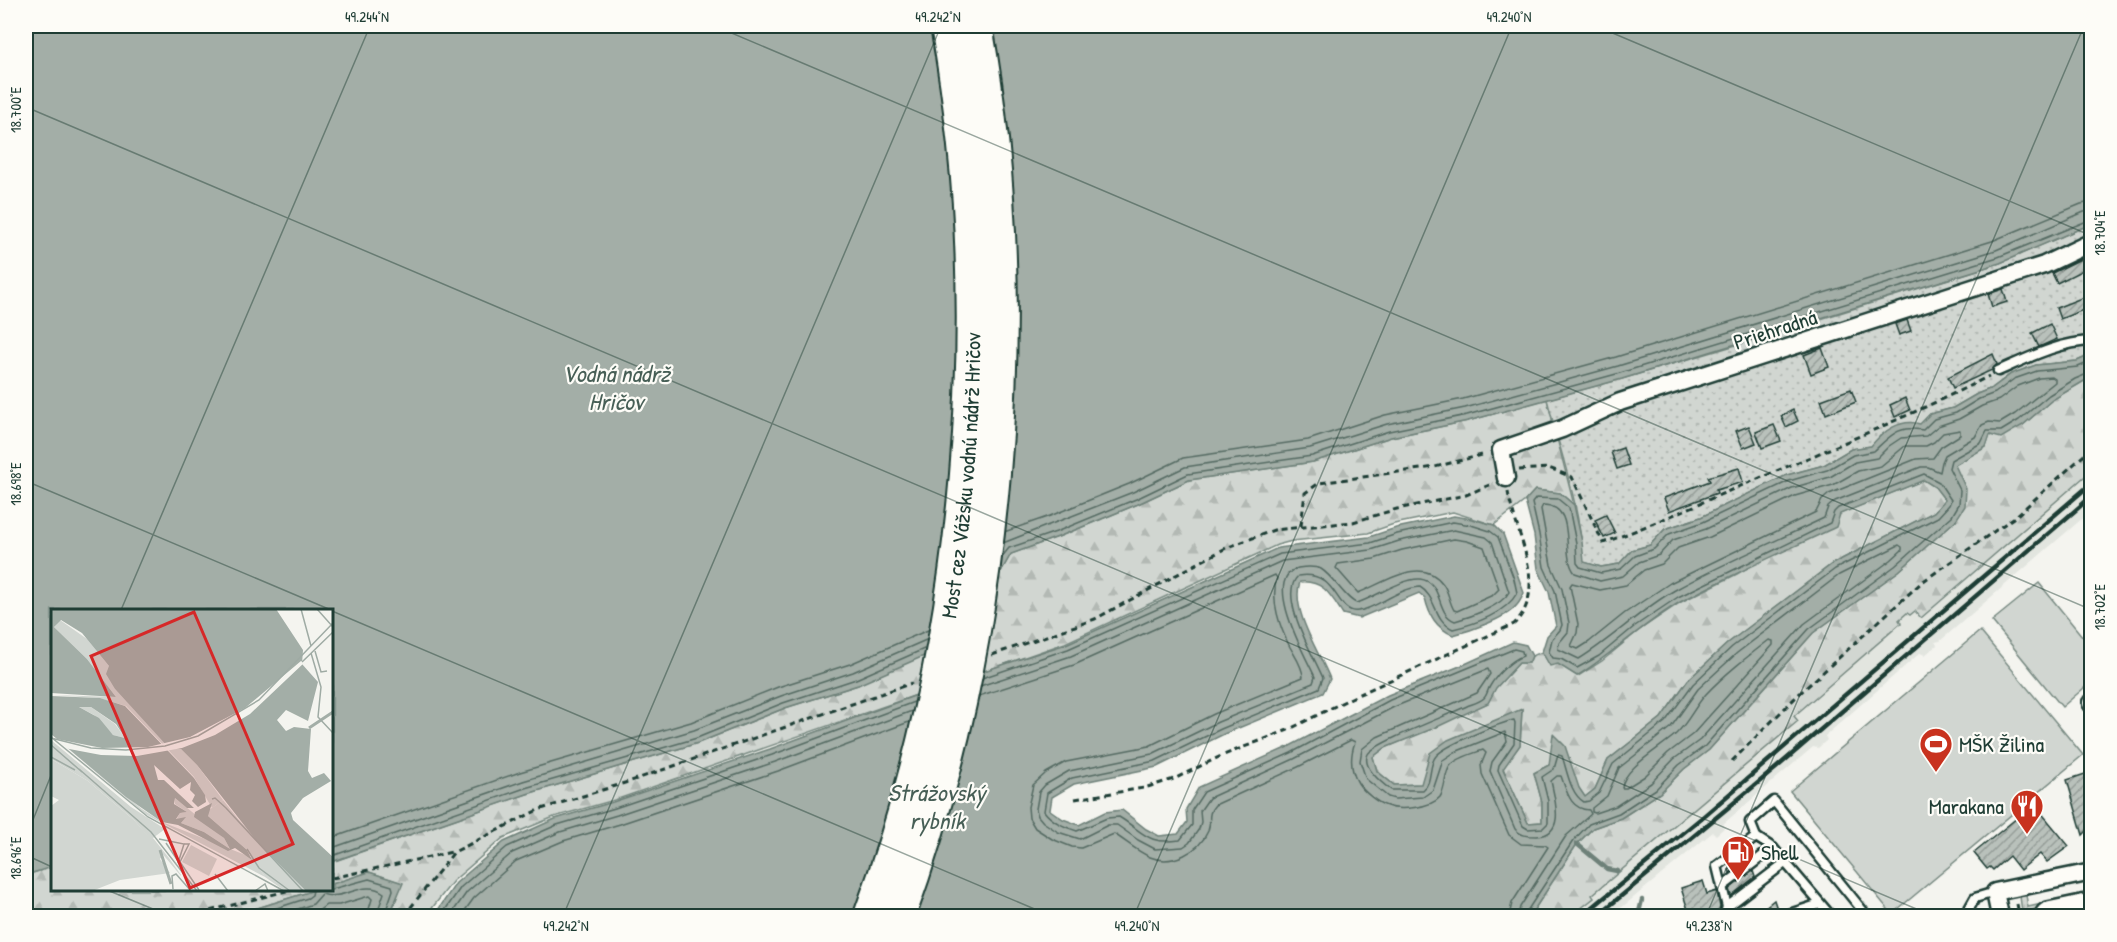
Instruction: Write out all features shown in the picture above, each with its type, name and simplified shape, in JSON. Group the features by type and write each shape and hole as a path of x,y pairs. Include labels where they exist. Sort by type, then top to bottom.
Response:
{"highway":[{"name":"Most cez Vážsku vodnú nádrž Hričov","path":"870,916 907,802 919,756 949,611 964,487 972,378 973,292 962,129 947,26"},
{"name":"Most cez Vážsku vodnú nádrž Hričov","path":"899,916 933,809 957,714 976,616 994,465 1000,293 989,123 976,26"}],"main road":[{"path":"2049,916 2091,907"}],"street":[{"name":"Priehradná","path":"1501,450 1562,429 1620,402 2033,269 2091,242"},
{"path":"1501,450 1506,478"},
{"path":"2000,916 1995,892 2091,872"}],"lane":[{"path":"1998,370 2068,344 2091,341"},
{"path":"1827,916 1786,862 1773,848 1756,837 1750,822 1774,801 1867,916"},
{"path":"1724,916 1727,907 1717,866 1756,837"},
{"path":"1722,887 1773,848"},
{"path":"1727,907 1786,862"},
{"path":"1965,916 1975,898 1995,892"},
{"path":"1783,916 1820,904"}],"path":[{"path":"1075,799 1144,788 1174,779 1221,756 1288,730 1351,698 1514,624 1527,607 1531,587 1529,571 1510,505 1506,478 1520,470 1549,468 1572,477 1603,543 1645,528 1720,494 1889,424 1998,370"},
{"path":"1732,761 1798,695 1922,582 2016,516 2091,448"},
{"path":"1301,526 1305,493 1319,483 1435,466 1501,450"},
{"path":"333,878 454,852"},
{"path":"190,916 286,891"}],"shaded area":[{"path":"2091,471 2091,511 1940,641 1935,642 1937,645 1925,655 1920,653 1825,736 1827,740 1818,748 1813,747 1723,824 1725,827 1716,835 1713,832 1621,908 1624,913 1619,916 1571,916 1594,898 1591,895 1797,721 1793,716 1900,623 1899,621 1908,612 1914,611 1921,618"}],"green space":[{"path":"2091,224 2091,355 2077,361 2036,365 2011,374 1992,388 1953,408 1930,414 1920,425 1880,436 1872,446 1851,449 1824,465 1787,475 1701,517 1665,529 1650,545 1632,550 1619,564 1601,567 1583,562 1574,501 1547,399 1753,340 2000,263"},
{"path":"2091,377 2091,471 1921,618 1915,611 1910,615 1907,613 1899,620 1901,623 1794,716 1798,721 1592,895 1594,898 1571,916 1530,916 1577,844 1593,828 1621,818 1660,793 1684,769 1709,750 1813,633 1899,571 1956,520 1954,465 1986,447 1990,435 2023,425 2052,400"},
{"path":"1547,399 1574,505 1560,493 1535,490 1525,501 1494,525 1453,512 1394,524 1368,533 1292,541 1277,545 1065,643 618,799 554,817 503,838 453,881 426,916 390,916 402,883 369,872 333,884 333,862 527,794 698,743 785,708 858,685 986,598 1011,554 1138,504 1189,480 1313,462 1391,437 1468,421"},
{"path":"1924,480 1935,487 1945,500 1934,512 1832,564 1728,643 1688,680 1661,718 1608,760 1595,789 1585,797 1579,788 1549,765 1534,773 1542,802 1542,822 1528,823 1503,768 1520,745 1522,709 1422,784 1394,785 1377,771 1373,757 1385,748 1488,703 1495,688 1519,663 1529,663 1532,656 1542,652 1550,665 1558,664 1578,676 1602,661 1638,631 1681,602 1737,574 1839,514"},
{"path":"2039,583 2091,647 2091,682 2062,707 1992,621"},
{"name":"MŠK Žilina","path":"1980,631 2083,755 1892,914 1790,791"},
{"path":"51,867 51,891 312,891 232,916 26,916 26,875"},
{"path":"2087,881 2091,883 2091,897 2022,912 2020,896 2026,895 2028,907 2088,894"}],"water":[{"name":"Vodná nádrž Hričov","path":"26,26 2091,26 2091,224 2000,263 1622,379 1468,421 1391,437 1313,462 1189,480 1138,504 1011,554 986,598 926,655 858,685 785,708 698,743 527,794 333,862 333,609 51,609 51,867 26,875"},
{"name":"Strážovský rybník","path":"2091,355 2091,377 2052,400 2023,425 2001,438 1990,435 1986,447 1955,465 1966,489 1965,506 1956,520 1899,571 1813,633 1709,750 1684,769 1660,793 1621,818 1593,828 1577,844 1530,916 434,916 456,883 504,842 555,819 770,749 963,678 1066,644 1278,548 1369,537 1396,528 1454,516 1494,525 1503,534 1524,593 1512,610 1487,624 1453,635 1438,625 1431,615 1425,598 1419,593 1359,618 1343,614 1321,586 1300,582 1298,593 1302,618 1330,679 1323,693 1224,734 1157,767 1074,784 1052,797 1050,810 1063,819 1079,825 1105,812 1122,810 1159,836 1178,834 1187,822 1186,809 1199,787 1288,747 1388,695 1513,642 1526,645 1532,656 1529,663 1519,663 1496,688 1488,703 1385,748 1373,757 1377,771 1394,785 1421,784 1430,753 1448,740 1522,709 1520,745 1503,769 1528,823 1542,822 1542,802 1534,773 1549,765 1553,734 1565,746 1579,788 1585,797 1595,789 1608,760 1661,718 1688,680 1728,643 1832,564 1934,512 1945,500 1935,487 1924,480 1840,514 1836,527 1682,601 1655,618 1577,676 1558,664 1550,666 1542,652 1547,636 1556,626 1549,592 1538,569 1534,535 1525,501 1535,490 1560,493 1574,505 1584,562 1601,567 1619,564 1632,550 1650,545 1665,529 1701,517 1787,475 1824,465 1851,449 1871,446 1893,427 1906,423 1920,424 1930,414 1953,408 1992,388 2011,374 2036,365 2077,361"},
{"path":"369,872 403,883 389,916 232,916 312,891 333,891 333,884"}],"building":[{"path":"2087,256 2091,266 2057,283 2052,273"},
{"path":"2003,289 2007,302 1992,307 1988,294"},
{"path":"2089,295 2091,307 2060,319 2056,308"},
{"path":"1907,320 1911,331 1899,335 1895,324"},
{"path":"2050,324 2057,339 2039,347 2032,333"},
{"path":"1822,348 1829,367 1811,374 1804,355"},
{"path":"1993,354 1997,364 1992,370 1953,388 1948,377"},
{"path":"1851,389 1856,402 1826,414 1821,400"},
{"path":"1905,398 1910,410 1895,417 1890,405"},
{"path":"1793,410 1798,421 1786,427 1781,416"},
{"path":"1774,425 1781,441 1762,448 1756,432"},
{"path":"1749,426 1756,443 1743,448 1736,431"},
{"path":"1623,448 1629,465 1617,469 1611,452"},
{"path":"1739,468 1743,482 1716,490 1717,493 1669,511 1664,498 1710,481 1708,477"},
{"path":"1606,515 1615,533 1604,538 1595,520"},
{"path":"2091,772 2091,827 2083,835 2067,780"},
{"path":"2034,804 2069,846 2047,862 2040,854 2020,870 2009,856 1993,870 1990,867 1987,869 1974,853"},
{"path":"1748,855 1749,858 1730,873 1729,870"},
{"path":"1753,871 1755,877 1731,896 1729,889"},
{"path":"1703,881 1707,894 1717,891 1719,912 1690,916 1681,888"},
{"path":"1774,900 1777,916 1754,916"}],"waterway":[{"path":"1577,844 1607,869 1617,871"},
{"path":"1638,916 1642,900"}],"railway":[{"path":"1582,916 1705,815 2092,483"},
{"path":"1597,916 1776,768 2092,496"}],"place":[{"name":"MŠK Žilina","path":"1936,773"},
{"name":"Marakana","path":"2027,835"},
{"name":"Shell","path":"1738,881"}]}
